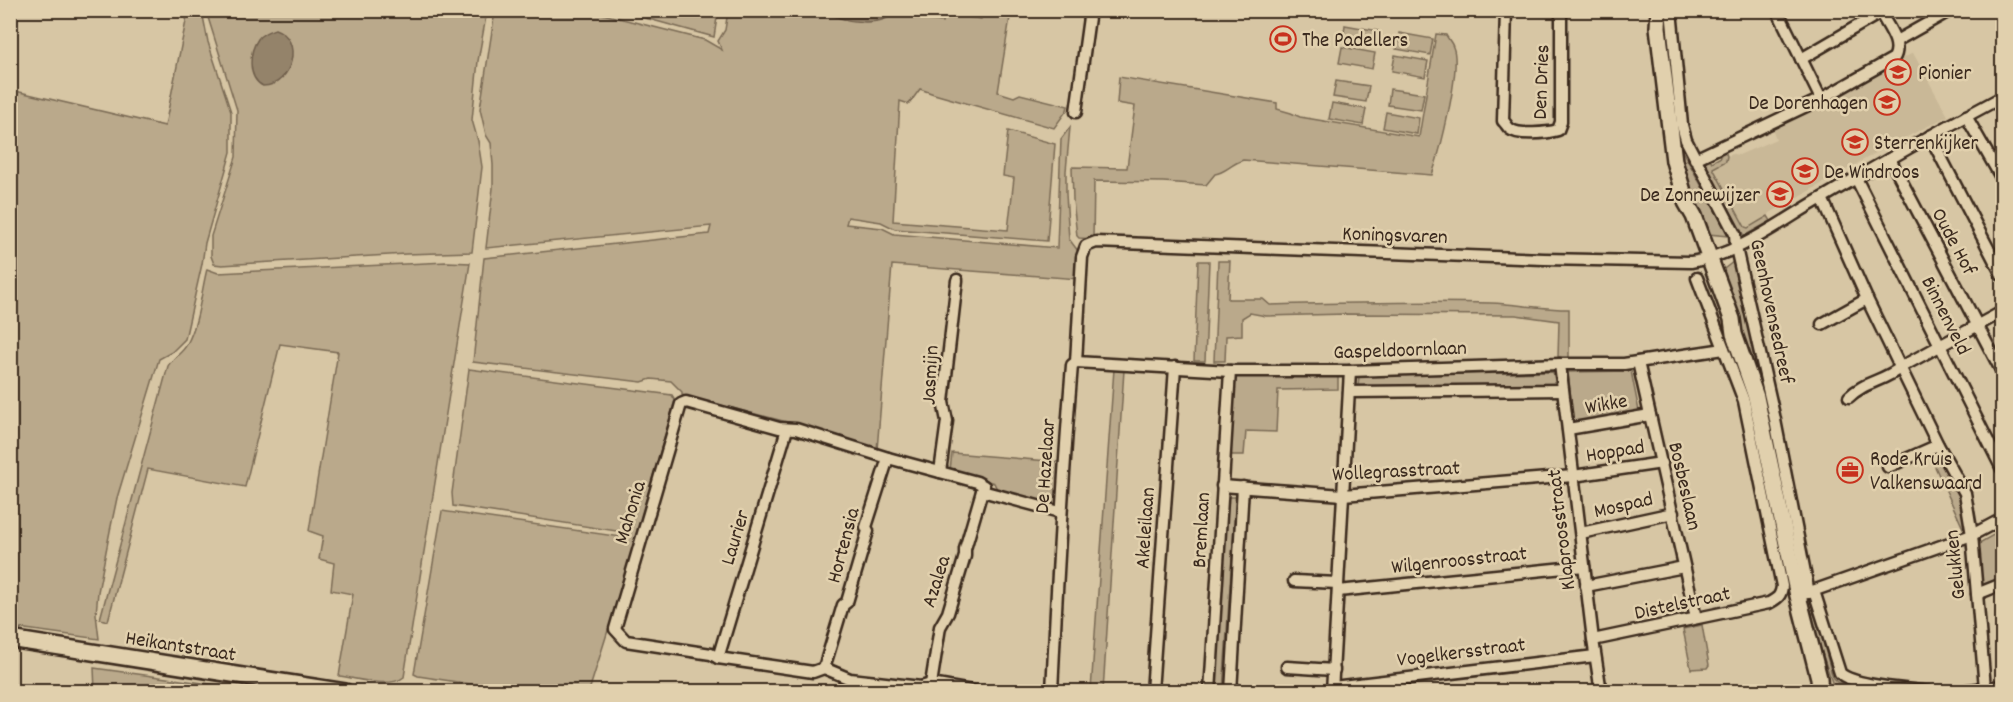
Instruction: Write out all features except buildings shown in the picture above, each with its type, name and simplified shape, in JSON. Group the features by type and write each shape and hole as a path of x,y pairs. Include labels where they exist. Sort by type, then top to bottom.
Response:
{"street":[{"path":"1076,112 1090,10"},
{"name":"Den Dries","path":"1506,10 1503,121 1510,130 1517,132 1548,133 1558,130 1561,122 1561,10"},
{"name":"Geenhovensedreef","path":"1652,10 1658,27"},
{"name":"Geenhovensedreef","path":"1659,10 1658,27 1674,162 1686,202 1694,216 1705,259 1732,319 1734,334 1756,397 1807,593 1840,673 1859,687"},
{"name":"Geenhovensedreef","path":"1671,10 1682,125 1695,159 1735,234 1736,248 1774,416 1822,687"},
{"path":"1777,10 1821,99"},
{"path":"1896,41 1951,10"},
{"path":"1695,159 1821,99 1894,58 1898,53 1896,41 1880,12 1801,59"},
{"name":"Koningsvaren","path":"1086,246 1096,243 1533,259 1668,261 1705,259 1736,248 2002,97"},
{"path":"1966,116 2002,179"},
{"path":"1930,136 2002,275"},
{"name":"Oude Hof","path":"1890,159 2002,372"},
{"name":"Binnenveld","path":"1856,178 2002,469"},
{"name":"Gelukken","path":"1822,198 1867,299 1938,445 1965,493 1972,535 1985,688"},
{"name":"De Hazelaar","path":"1052,692 1060,512 1072,365 1076,362 1082,257 1086,246"},
{"path":"1697,278 1724,349"},
{"name":"Jasmijn","path":"940,472 947,420 943,402 957,280"},
{"path":"1822,324 1867,299"},
{"path":"1849,397 1856,390 1892,375 1901,367 2002,312"},
{"name":"Gaspeldoornlaan","path":"1076,362 1230,371 1350,371 1624,364 1724,349"},
{"name":"Distelstraat","path":"1593,640 1769,603 1778,598 1782,586 1744,401 1724,349"},
{"name":"Bosbeslaan","path":"1638,362 1696,618"},
{"name":"Klaproosstraat","path":"1560,364 1594,656 1601,692"},
{"name":"Akeleilaan","path":"1152,692 1175,367"},
{"name":"Bremlaan","path":"1210,692 1230,371"},
{"path":"1333,689 1350,371"},
{"name":"Gaspeldoornlaan","path":"1349,392 1563,390"},
{"name":"Mahonia","path":"824,668 813,672 718,658 711,654 626,640 615,630 681,404 686,402 787,429 796,429 888,458"},
{"name":"Wikke","path":"1568,429 1650,415"},
{"name":"Laurier","path":"718,658 787,429"},
{"path":"1888,467 1938,445"},
{"path":"888,458 976,482 984,486 982,491 1060,512"},
{"name":"Hortensia","path":"824,668 843,604 847,602 868,531 866,527 888,458"},
{"name":"Hoppad","path":"1573,476 1662,463"},
{"name":"Wollegrasstraat","path":"1222,486 1343,495 1573,476"},
{"name":"Bremlaan","path":"1231,692 1243,487"},
{"name":"Azalea","path":"931,684 940,627 948,613 982,491"},
{"name":"Mospad","path":"1581,533 1673,513"},
{"path":"1807,593 1972,535 2002,519"},
{"name":"Wilgenroosstraat","path":"1294,581 1338,587 1584,566"},
{"path":"1586,586 1684,567"},
{"path":"1977,594 2002,584"},
{"name":"Heikantstraat","path":"10,639 345,692"},
{"name":"Vogelkersstraat","path":"1333,689 1594,656"},
{"path":"824,668 850,679 921,687 931,684 977,692"},
{"path":"1287,668 1334,670"},
{"path":"1953,692 2002,686"},
{"path":"1859,687 1929,692"}],"shaded area":[{"path":"718,10 714,37 620,11"},
{"path":"188,11 202,11 208,42 231,112 231,152 205,243 185,339 172,352 159,359 117,498 98,592 96,614 99,639 11,627 11,90 165,126"},
{"path":"206,11 487,11 478,61 472,120 482,167 472,252 214,264 211,256 211,236 236,157 237,110"},
{"path":"495,11 591,11 705,40 722,50 718,41 725,30 728,11 825,11 833,16 859,20 894,14 897,11 927,11 926,20 943,22 944,14 981,19 984,11 1011,11 998,92 1014,97 1020,94 1068,106 1067,110 1054,128 920,89 909,104 900,101 893,221 1008,230 1014,178 1003,176 1008,131 1055,144 1047,241 895,229 881,222 848,217 846,224 882,228 894,234 1057,248 1061,139 1070,127 1066,194 1069,239 1081,255 1079,279 892,265 877,450 783,421 682,395 682,392 671,381 651,379 642,382 473,362 484,258 709,234 711,226 486,248 493,188 493,165 491,143 486,135 480,109"},
{"path":"825,11 897,11 882,20 862,22 851,21"},
{"path":"1345,25 1379,31 1376,46 1343,41"},
{"path":"275,29 284,34 290,42 291,61 281,78 273,84 263,86 254,77 251,57 260,37"},
{"path":"1399,33 1433,39 1430,55 1396,49"},
{"path":"1436,34 1446,35 1452,44 1455,72 1445,130 1432,175 1243,160 1215,174 1206,185 1094,181 1093,239 1077,236 1072,167 1127,168 1135,106 1117,103 1119,77 1277,103 1277,109 1300,117 1419,137"},
{"path":"1342,47 1375,53 1372,69 1339,63"},
{"path":"1913,53 1948,116 1881,150 1745,228 1713,168 1726,161 1727,156 1739,155 1776,139 1772,128"},
{"path":"1395,55 1428,61 1425,77 1392,71"},
{"path":"1336,81 1369,86 1366,102 1333,97"},
{"path":"1390,89 1424,94 1421,110 1388,105"},
{"path":"1332,103 1366,109 1363,125 1329,119"},
{"path":"1386,112 1419,118 1417,134 1383,128"},
{"path":"1679,145 1729,236 1708,234"},
{"path":"1724,148 1726,161 1713,168 1745,227 1748,228 1768,216 1771,221 1744,236 1703,162 1710,159 1712,162 1721,157 1719,151"},
{"path":"1198,261 1209,261 1205,361 1194,361"},
{"path":"1218,261 1230,261 1228,299 1263,299 1270,305 1463,302 1569,309 1569,358 1558,358 1559,321 1516,315 1266,316 1250,313 1242,318 1242,335 1226,336 1225,361 1214,361"},
{"path":"447,262 470,263 404,677 382,682 339,676 353,594 331,590 334,563 319,559 323,536 309,531 338,352 280,344 245,487 148,469 108,621 100,619 168,366 185,347 191,335 207,269 218,273"},
{"path":"1733,262 1737,266 1765,395 1761,396 1720,272"},
{"path":"469,369 672,395 675,400 589,691 516,691 414,674 442,511 628,538 630,533 453,506 452,493"},
{"path":"1114,369 1124,370 1103,691 1091,690"},
{"path":"1631,371 1639,411 1574,426 1568,372"},
{"path":"1553,372 1556,384 1358,387 1359,376"},
{"path":"1233,377 1338,377 1338,389 1278,390 1276,432 1246,431 1244,455 1228,455"},
{"path":"952,453 1060,462 1057,507 998,491 994,483 950,470"},
{"path":"1938,455 1965,502 1968,526 1963,528 1931,458"},
{"path":"1225,497 1236,497 1223,691 1212,692"},
{"path":"2002,530 2002,577 1982,585 1979,546 1981,542"},
{"path":"1808,612 1816,616 1833,678 1837,682 1850,685 1851,691 1835,691"},
{"path":"1702,625 1709,665 1707,668 1691,669 1683,629"},
{"path":"94,668 261,691 95,691"}],"place":[{"name":"The Padellers","path":"1283,39"},
{"name":"Pionier","path":"1898,72"},
{"name":"De Dorenhagen","path":"1887,102"},
{"name":"Sterrenkijker","path":"1855,142"},
{"name":"De Windroos","path":"1805,171"},
{"name":"De Zonnewijzer","path":"1780,194"},
{"name":"Rode Kruis Valkenswaard","path":"1850,470"}]}
